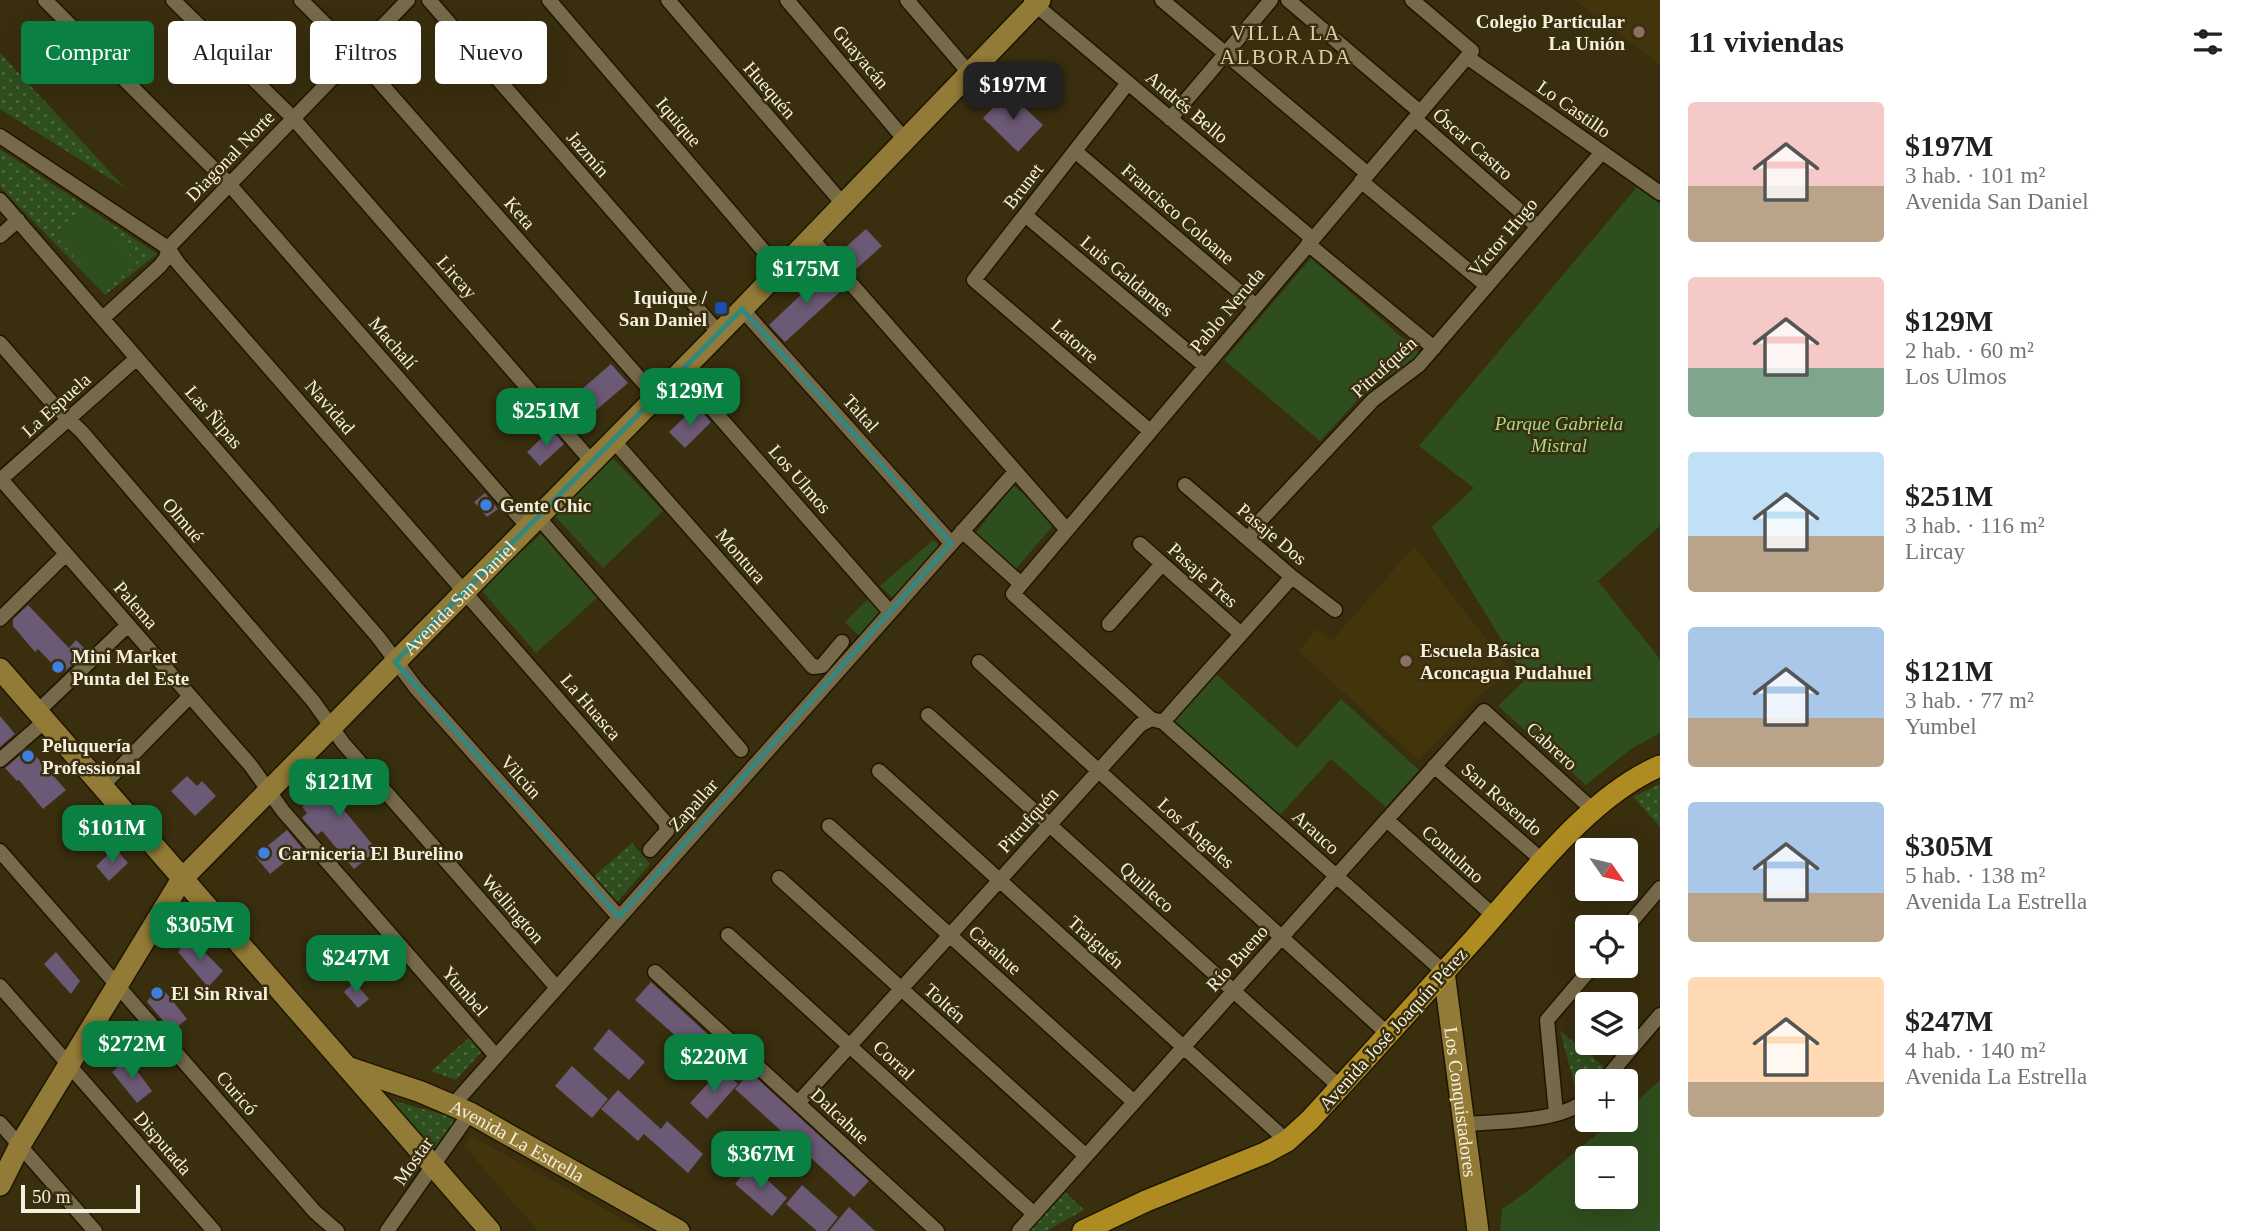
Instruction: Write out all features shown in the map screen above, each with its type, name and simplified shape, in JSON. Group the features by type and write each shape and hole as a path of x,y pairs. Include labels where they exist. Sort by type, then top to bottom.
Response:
{"main road":[{"name":"Avenida José Joaquín Pérez","path":"1083,1231 1287,1141 1310,1121 1544,861 1594,810 1625,784 1660,766"}],"street":[{"name":"Machalí","path":"45,0 229,184 741,750"},
{"name":"Lircay","path":"173,0 293,118 592,461"},
{"name":"Keta","path":"301,0 322,21"},
{"name":"Diagonal Norte","path":"387,21 408,0"},
{"name":"Jazmín","path":"429,0 719,333"},
{"name":"Iquique","path":"549,0 780,270"},
{"name":"Huequén","path":"668,0 843,204"},
{"name":"Guayacán","path":"787,0 905,140"},
{"path":"906,0 970,74"},
{"path":"1162,0 1487,286"},
{"path":"1170,119 1271,0"},
{"name":"Óscar Castro","path":"1288,0 1538,226"},
{"name":"Lo Castillo","path":"1412,0 1469,54 1660,193"},
{"name":"Avenida San Daniel","path":"0,1185 20,1145 182,879 719,333 970,74 1035,2"},
{"name":"Andrés Bello","path":"1035,2 1434,348"},
{"name":"Pablo Neruda","path":"1017,589 1469,54"},
{"name":"Brunet","path":"974,280 1128,83"},
{"name":"Diagonal Norte","path":"103,318 160,266 166,258 168,248 326,84"},
{"name":"Keta","path":"381,84 656,397"},
{"path":"0,136 168,248"},
{"name":"Francisco Coloane","path":"1075,151 1256,306"},
{"name":"Víctor Hugo","path":"1434,348 1602,152"},
{"name":"Las Ñipas","path":"0,200 378,637 395,662"},
{"name":"Luis Galdames","path":"1025,215 1205,366"},
{"path":"0,236 18,220"},
{"path":"811,238 1067,530"},
{"name":"Navidad","path":"168,248 465,591"},
{"name":"Latorre","path":"974,280 1150,431"},
{"name":"Taltal","path":"742,309 951,544"},
{"name":"Olmué","path":"0,343 82,432 296,681 331,727"},
{"name":"Pitrufquén","path":"1249,540 1259,522 1373,400 1419,365 1434,348"},
{"name":"La Espuela","path":"0,479 137,358"},
{"name":"Los Ulmos","path":"680,372 890,612"},
{"name":"Montura","path":"613,440 813,667 822,666 842,642"},
{"name":"Zapallar","path":"462,1109 496,1056 1015,472"},
{"name":"Palema","path":"0,479 269,790"},
{"name":"Pasaje Dos","path":"1185,485 1292,577 1335,610"},
{"path":"962,531 1017,589"},
{"name":"Pasaje Tres","path":"1140,544 1241,634"},
{"path":"0,619 66,554"},
{"path":"1109,624 1162,564"},
{"name":"Pitrufquén","path":"798,1103 1140,725 1157,720 1292,577"},
{"name":"Arauco","path":"1017,589 1157,720 1444,972"},
{"name":"La Huasca","path":"465,591 665,822 667,831 650,850"},
{"path":"0,760 128,625"},
{"name":"Vilcún","path":"395,662 619,918"},
{"name":"Los Ángeles","path":"979,662 1388,1034"},
{"name":"Avenida La Estrella","path":"0,669 489,1231"},
{"path":"102,786 190,696"},
{"name":"Río Bueno","path":"1019,1231 1484,711"},
{"name":"Cabrero","path":"1484,711 1594,810"},
{"name":"Quilleco","path":"928,715 1340,1087"},
{"name":"Wellington","path":"331,727 557,988"},
{"name":"San Rosendo","path":"1434,766 1544,861"},
{"name":"Traiguén","path":"879,771 1287,1141"},
{"name":"Yumbel","path":"269,790 287,815 496,1056"},
{"name":"Contulmo","path":"1387,820 1494,916"},
{"name":"Carahue","path":"829,826 1134,1102"},
{"name":"Curicó","path":"0,850 315,1212 337,1231"},
{"name":"Toltén","path":"779,878 1086,1156"},
{"path":"1637,915 1660,888"},
{"name":"Corral","path":"728,935 1034,1214"},
{"name":"Dalcahue","path":"656,972 937,1231"},
{"name":"Los Conquistadores","path":"1444,972 1478,1231"},
{"path":"1556,1113 1547,1020 1583,978"},
{"name":"Disputada","path":"0,986 214,1231"},
{"path":"1614,1069 1660,1015"},
{"name":"Avenida La Estrella","path":"347,1067 462,1109 679,1231"},
{"path":"1464,1124 1556,1113 1575,1107"},
{"name":"Mostar","path":"387,1231 433,1166 462,1109"},
{"path":"0,1122 95,1231"}],"highlighted area":[{"path":"742,309 951,543 619,917 395,662"}],"shaded area":[{"name":"Colegio Particular La Unión","path":"1575,0 1660,0 1660,65"},
{"name":"Escuela Básica Aconcagua Pudahuel","path":"1414,546 1511,671 1480,695 1419,761 1298,651 1317,629 1332,641"},
{"path":"471,1136 645,1231 538,1231 464,1146"}],"green space":[{"path":"0,53 21,76 21,84 29,84 125,188 0,109"},
{"path":"0,149 157,254 105,295 0,187"},
{"name":"Parque Gabriela Mistral","path":"1637,187 1660,204 1660,526 1598,581 1660,659 1660,733 1631,749 1586,785 1498,706 1526,679 1432,527 1474,488 1419,446"},
{"path":"85,206 137,263 105,291 54,234"},
{"path":"1311,258 1421,354 1363,394 1320,441 1224,360"},
{"path":"611,456 663,511 603,568 551,512"},
{"path":"1013,485 1056,522 1015,570 975,534"},
{"path":"541,534 597,598 536,653 480,589"},
{"path":"933,540 941,547 893,598 880,586"},
{"path":"869,598 883,612 859,636 845,622"},
{"path":"1215,673 1297,748 1341,699 1419,770 1386,807 1331,759 1280,815 1173,719"},
{"path":"1660,784 1660,827 1633,797"},
{"path":"632,843 650,864 617,902 593,877"},
{"path":"1560,1031 1575,1043 1575,1055 1590,1055 1605,1067 1575,1069 1575,1086"},
{"path":"471,1036 483,1050 456,1080 431,1071"},
{"path":"1660,1080 1660,1231 1500,1231 1502,1209 1575,1152 1575,1209 1638,1209 1638,1146 1582,1146 1599,1132 1638,1132 1638,1100"},
{"path":"390,1100 460,1119 437,1153"},
{"path":"1063,1190 1084,1210 1046,1231 1028,1231"}],"building":[{"path":"1008,92 1043,125 1018,152 983,118"},
{"path":"866,229 882,246 853,272 838,254"},
{"path":"827,270 842,290 785,342 769,325"},
{"path":"611,364 628,383 575,428 560,408"},
{"path":"690,412 702,412 711,422 685,448 669,432"},
{"path":"551,429 564,444 540,466 527,452"},
{"name":"Gente Chic","path":"485,493 498,509 487,517 474,502"},
{"path":"28,605 69,648 76,640 87,651 62,674 38,649 35,652 13,626 13,619"},
{"path":"0,716 15,734 0,747"},
{"path":"25,751 32,752 66,790 43,809 19,780 5,768"},
{"path":"350,766 363,781 338,803 377,850 354,869 322,831 317,835 302,818 307,813 302,807"},
{"path":"187,776 197,786 202,781 216,796 195,816 171,791"},
{"path":"287,830 302,848 270,874 255,856"},
{"path":"115,848 128,863 109,881 96,866"},
{"path":"189,936 223,971 208,987 178,952"},
{"path":"56,952 80,981 71,994 44,964"},
{"path":"354,982 369,999 358,1008 344,992"},
{"path":"651,982 727,1052 712,1068 635,1000"},
{"path":"159,984 187,1019 172,1031 147,1002"},
{"path":"609,1029 645,1062 629,1080 593,1049"},
{"path":"128,1059 152,1091 137,1103 112,1072"},
{"path":"572,1066 608,1099 592,1118 555,1086"},
{"path":"721,1069 738,1084 707,1119 690,1103"},
{"path":"750,1072 869,1181 854,1197 735,1089"},
{"path":"618,1090 661,1129 667,1121 703,1154 688,1173 644,1134 638,1141 601,1109"},
{"path":"751,1165 787,1198 772,1216 735,1184"},
{"path":"802,1185 838,1217 827,1231 817,1231 786,1204"},
{"path":"849,1207 875,1231 829,1231"}],"place":[{"name":"Colegio Particular La Unión","path":"1639,32"},
{"name":"Iquique / San Daniel","path":"721,308"},
{"name":"Gente Chic","path":"486,505"},
{"name":"Escuela Básica Aconcagua Pudahuel","path":"1406,661"},
{"name":"Mini Market Punta del Este","path":"58,667"},
{"name":"Peluquería Professional","path":"28,756"},
{"name":"Carniceria El Burelino","path":"264,853"},
{"name":"El Sin Rival","path":"157,993"}],"district":[{"name":"VILLA LA ALBORADA","path":"1286,45"}]}
